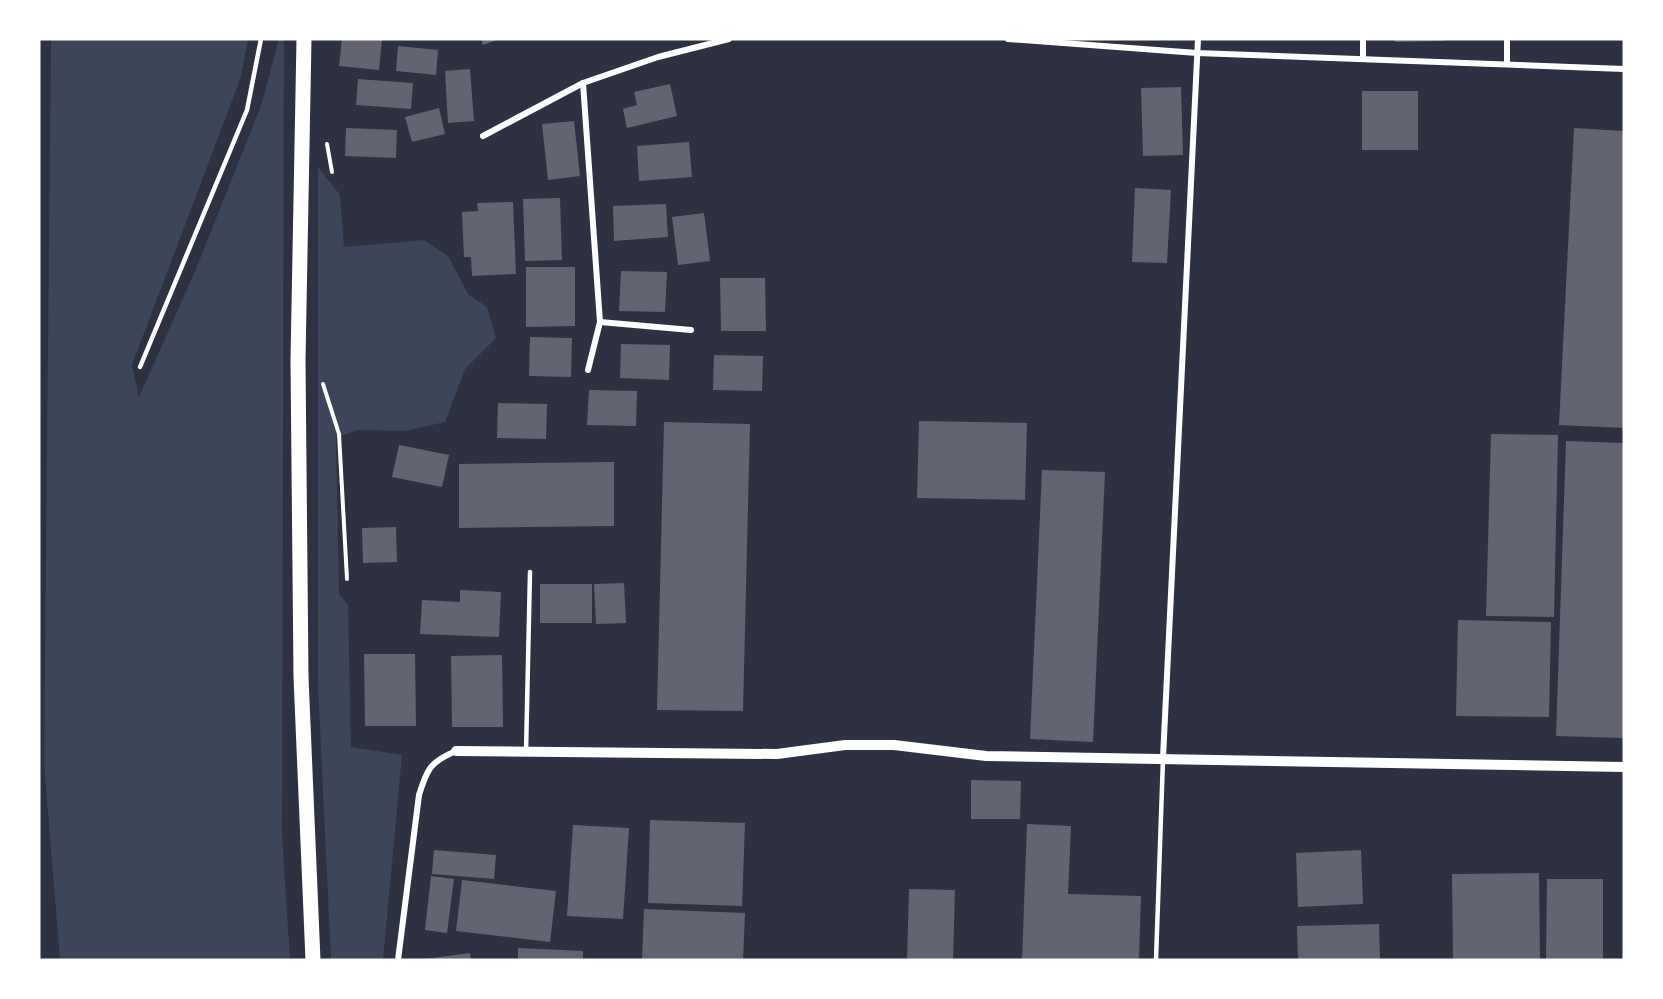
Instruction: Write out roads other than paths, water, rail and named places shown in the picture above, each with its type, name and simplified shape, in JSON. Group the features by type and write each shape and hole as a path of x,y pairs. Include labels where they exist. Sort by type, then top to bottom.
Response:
{"main road":[{"path":"304,39 298,360 301,677 313,960"}],"street":[{"path":"483,136 583,83 658,57 729,39"},
{"path":"1008,39 1197,53 1624,69"},
{"path":"1163,758 1198,39"},
{"path":"1363,39 1363,59"},
{"path":"1507,39 1507,64"},
{"path":"583,83 600,322 588,370"},
{"path":"600,322 691,330"},
{"path":"398,960 418,795 426,771 438,758 456,751 777,754 845,745 894,745 986,756 1624,767"}],"lane":[{"path":"140,367 247,110 261,39"},
{"path":"526,752 531,572"},
{"path":"1156,960 1163,758"}]}
